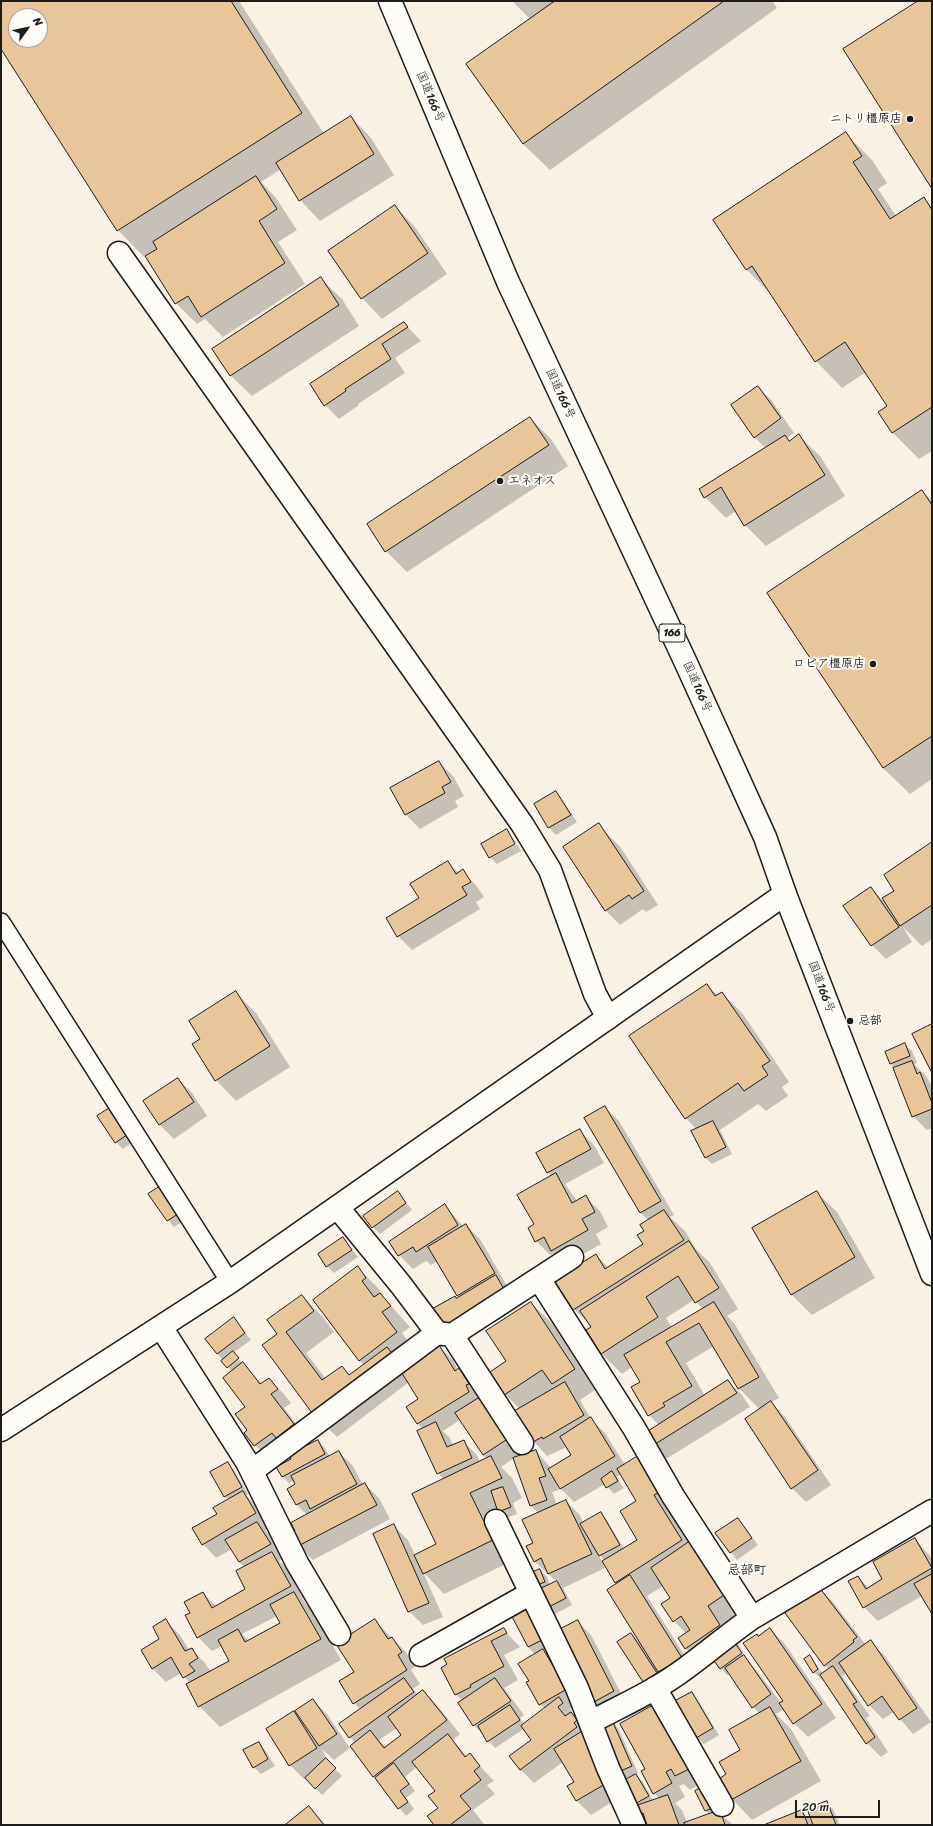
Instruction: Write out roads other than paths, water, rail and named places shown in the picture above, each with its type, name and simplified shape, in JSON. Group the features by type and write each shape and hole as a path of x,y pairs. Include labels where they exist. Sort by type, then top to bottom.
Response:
{"main road":[{"name":"国道166号","path":"390,1 508,282 693,677 765,837 785,894 932,1274"},
{"path":"119,253 522,824 550,870 595,994 608,1018"},
{"path":"1,1430 230,1282 338,1208 785,894"},
{"path":"338,1208 444,1334 522,1443"},
{"path":"252,1471 444,1334 539,1279 572,1257"},
{"path":"539,1279 634,1428 658,1472 752,1618"},
{"path":"161,1327 232,1436 252,1471 297,1563 339,1634"},
{"path":"591,1722 656,1688 686,1669 726,1636 752,1618 932,1511"},
{"path":"496,1521 577,1688 608,1768 634,1825"},
{"path":"422,1655 531,1593"},
{"path":"656,1688 722,1805"}],"lane":[{"path":"1,922 230,1282"}],"place":[{"name":"ニトリ橿原店","path":"910,119"},
{"name":"エネオス","path":"500,481"},
{"name":"ロピア橿原店","path":"873,664"},
{"name":"忌部","path":"850,1021"}],"district":[{"name":"忌部町","path":"747,1571"}]}
